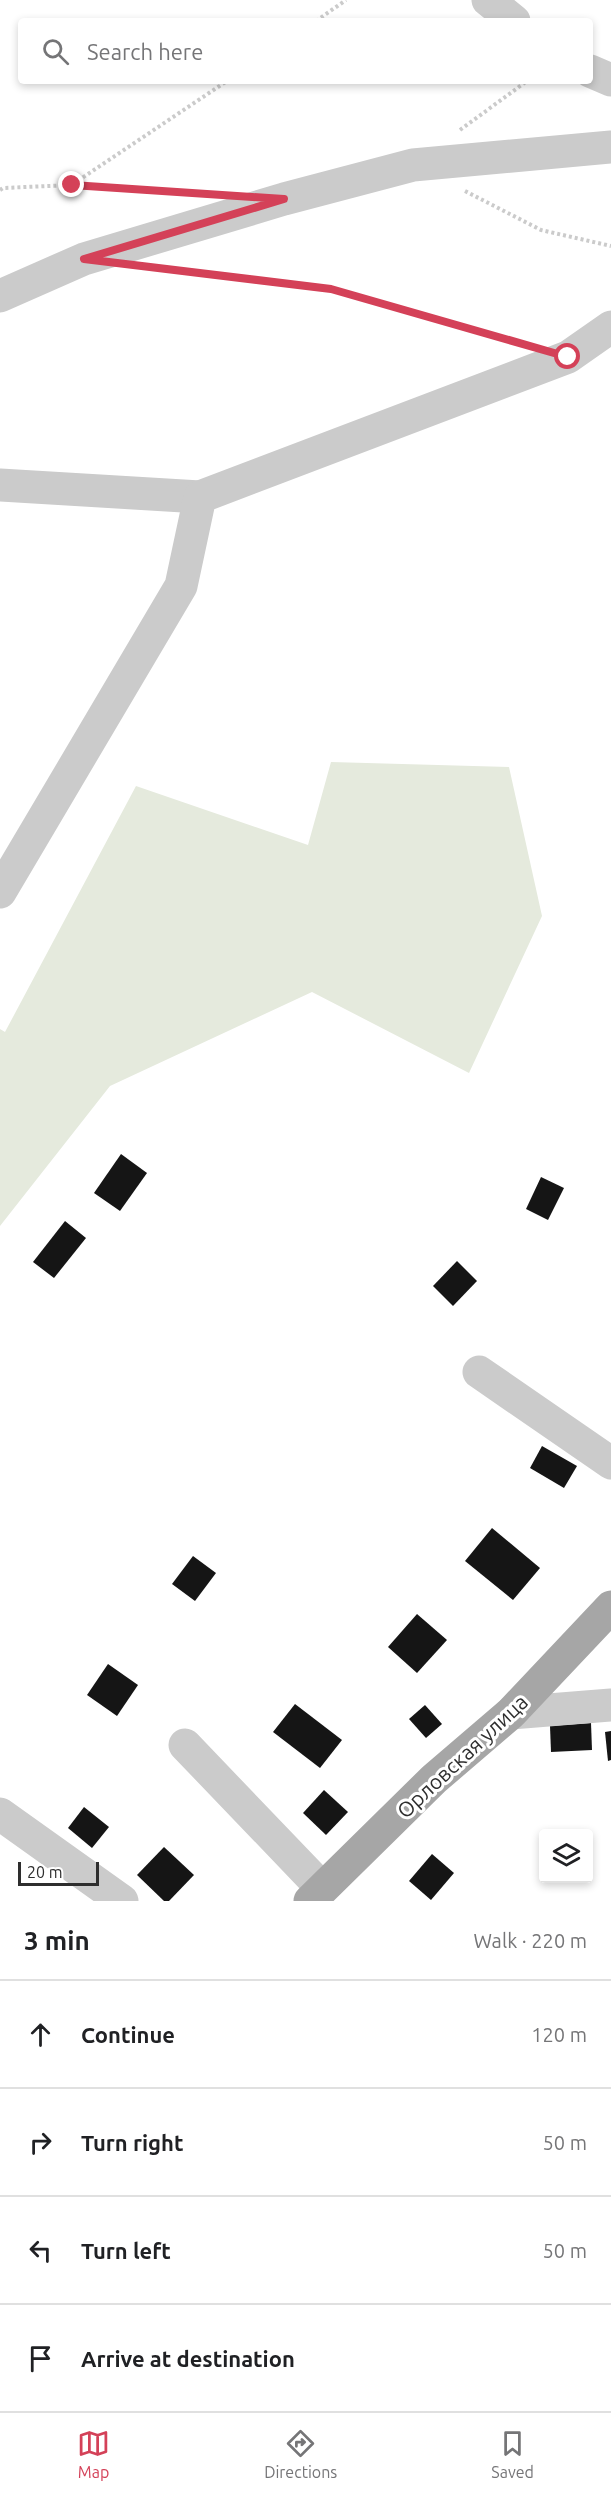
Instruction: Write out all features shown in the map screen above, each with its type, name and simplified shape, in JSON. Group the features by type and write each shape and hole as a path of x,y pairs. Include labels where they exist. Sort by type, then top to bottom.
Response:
{"main road":[{"name":"Орловская улица","path":"316,1894 434,1779 511,1713 611,1607"}],"street":[{"path":"488,0 510,18"},
{"path":"593,72 611,80"},
{"path":"0,296 84,259 284,199 413,165 611,147"},
{"path":"0,485 200,497 568,357 611,327"},
{"path":"0,892 180,586 200,497"},
{"path":"479,1372 611,1463"},
{"path":"511,1713 611,1705"},
{"path":"185,1745 316,1894"},
{"path":"0,1814 122,1901"}],"path":[{"path":"320,18 346,0"},
{"path":"72,185 223,84"},
{"path":"451,137 523,84"},
{"path":"0,190 72,185 201,193"},
{"path":"456,186 541,230 611,246"},
{"path":"155,268 331,289 523,344"}],"shaded area":[{"path":"331,762 509,767 542,916 469,1073 312,992 110,1086 0,1226 0,1029 5,1032 136,786 308,845"}],"building":[{"path":"121,1154 147,1173 120,1211 94,1193"},
{"path":"541,1177 564,1188 548,1220 526,1209"},
{"path":"65,1221 86,1238 54,1278 33,1262"},
{"path":"457,1261 477,1281 453,1306 433,1286"},
{"path":"542,1446 577,1466 564,1488 530,1468"},
{"path":"492,1528 540,1568 513,1600 465,1561"},
{"path":"193,1556 216,1573 195,1601 172,1584"},
{"path":"417,1614 447,1640 417,1673 388,1647"},
{"path":"108,1664 138,1685 117,1716 87,1695"},
{"path":"295,1704 342,1740 320,1768 273,1732"},
{"path":"425,1705 442,1724 426,1738 409,1719"},
{"path":"591,1723 592,1750 551,1752 550,1726"},
{"path":"611,1731 611,1760 608,1761 605,1732"},
{"path":"324,1790 348,1812 326,1835 303,1813"},
{"path":"84,1807 109,1827 92,1848 68,1828"},
{"path":"164,1847 194,1875 169,1901 164,1901 137,1875"},
{"path":"432,1854 454,1873 431,1900 409,1881"}],"route":[{"path":"72,185 284,199 84,259 331,289 568,357"}]}
